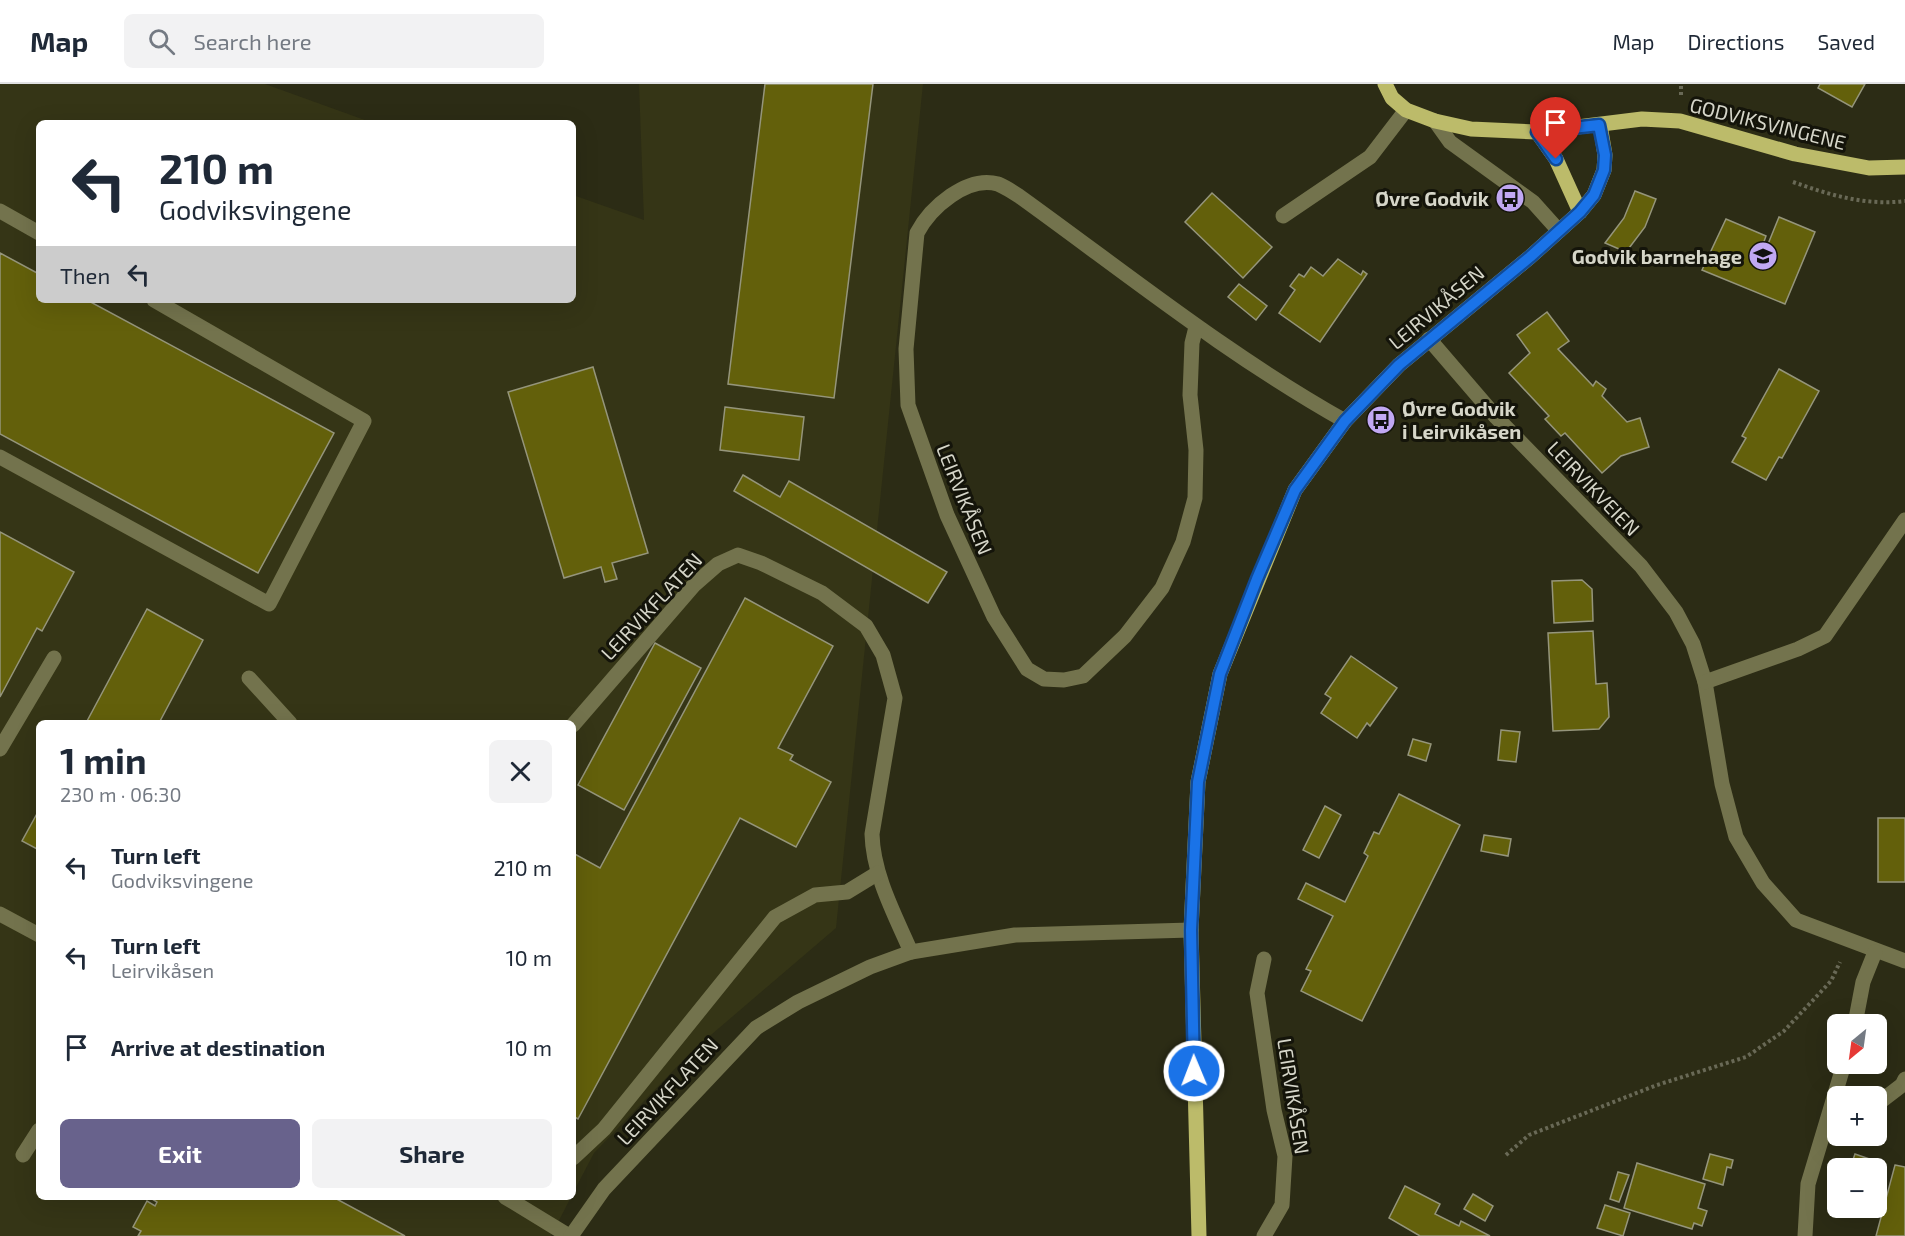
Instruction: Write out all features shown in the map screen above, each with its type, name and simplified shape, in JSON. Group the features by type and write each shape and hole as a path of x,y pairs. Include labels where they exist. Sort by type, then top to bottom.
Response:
{"main road":[{"name":"GODVIKSVINGENE","path":"1385,84 1392,98 1406,110 1435,121 1470,129 1537,132 1642,119 1680,121 1795,154 1869,168 1905,167"},
{"name":"LEIRVIKÅSEN","path":"1199,1236 1191,930 1198,782 1220,674 1295,490 1345,421 1399,365 1580,212 1594,195 1604,170 1605,155 1599,125"},
{"path":"1537,132 1556,159 1580,212"}],"street":[{"path":"1283,216 1370,157 1406,110"},
{"path":"1435,121 1450,142 1533,202 1559,231"},
{"name":"LEIRVIKÅSEN","path":"1196,327 1192,344 1190,394 1196,450 1195,498 1183,542 1162,588 1125,636 1083,676 1064,680 1044,679 1027,669 994,617 947,514 908,405 906,349 917,233 926,216 939,202 980,183 998,184 1019,196 1196,327 1295,393 1345,421"},
{"path":"0,211 36,231"},
{"path":"0,457 269,603 363,421 159,303"},
{"name":"LEIRVIKVEIEN","path":"1429,339 1496,417 1641,566 1676,612 1693,644 1705,682 1722,784 1736,837 1763,883 1796,920 1905,961"},
{"path":"1705,682 1798,649 1825,636 1905,520"},
{"name":"LEIRVIKFLATEN","path":"576,722 694,585 718,564 738,555 761,563 822,593 866,626 883,655 895,698 872,834 878,873 911,952"},
{"path":"0,749 54,658"},
{"path":"249,678 287,720"},
{"name":"LEIRVIKFLATEN","path":"576,1155 604,1129 775,917 815,895 847,892 878,873"},
{"path":"0,914 36,933"},
{"name":"LEIRVIKFLATEN","path":"510,1200 570,1236 604,1189 756,1029 798,1002 870,967 911,952 1015,935 1191,930"},
{"path":"1857,1014 1863,982 1875,951"},
{"name":"LEIRVIKÅSEN","path":"1264,959 1257,993 1274,1110 1285,1156 1282,1205 1264,1236"},
{"path":"1887,1097 1902,1085 1905,1079"},
{"path":"1805,1236 1808,1184 1827,1132"},
{"path":"23,1155 36,1135"}],"path":[{"path":"1506,1155 1529,1135 1657,1085 1746,1057 1784,1031 1830,981 1850,942"}],"shaded area":[{"path":"0,84 265,84 365,120 36,120 36,303 576,303 576,196 644,220 639,84 923,84 836,928 691,1052 594,1153 576,1187 576,720 36,720 36,1200 569,1200 551,1236 0,1236"}],"building":[{"path":"765,84 873,84 834,398 728,384"},
{"path":"1820,84 1865,84 1852,107 1818,88"},
{"path":"1635,191 1656,199 1645,227 1626,252 1605,243 1624,218"},
{"path":"1212,193 1272,247 1243,278 1185,222"},
{"path":"1779,217 1815,232 1785,304 1702,270 1726,219 1766,236 1762,247 1766,249"},
{"path":"0,253 36,272 36,303 93,303 334,433 258,573 0,434"},
{"path":"1338,259 1361,275 1363,271 1367,274 1320,342 1279,313 1295,290 1290,286 1299,274 1304,277 1311,267 1323,276"},
{"path":"1239,284 1267,306 1256,320 1228,297"},
{"path":"1547,312 1569,341 1558,349 1593,386 1596,381 1606,389 1602,396 1627,422 1640,418 1649,447 1621,456 1602,473 1565,433 1561,436 1545,419 1549,416 1509,373 1530,353 1517,335"},
{"path":"593,367 648,553 612,563 617,579 605,582 601,567 564,578 508,392"},
{"path":"1779,369 1819,391 1782,458 1779,457 1766,480 1732,462 1746,438 1742,436"},
{"path":"725,407 804,417 799,460 720,450"},
{"path":"743,475 780,497 789,481 947,572 928,603 734,491"},
{"path":"0,532 74,572 42,631 37,628 0,697"},
{"path":"1582,580 1592,589 1593,621 1554,623 1552,581"},
{"path":"745,598 833,646 778,748 793,755 790,760 831,782 796,847 740,818 578,1119 576,1118 576,855 600,868"},
{"path":"147,609 203,640 161,720 88,720"},
{"path":"1593,631 1596,684 1607,683 1609,717 1599,729 1553,731 1548,633"},
{"path":"655,643 701,668 624,810 578,785"},
{"path":"1351,656 1397,688 1370,726 1367,723 1357,738 1321,713 1331,698 1325,694"},
{"path":"1501,730 1520,732 1516,762 1498,760"},
{"path":"1413,739 1431,744 1426,761 1408,755"},
{"path":"1399,794 1460,825 1362,1021 1301,991 1311,971 1306,969 1333,916 1298,899 1306,883 1345,902 1368,856 1364,853 1374,832 1379,834"},
{"path":"1325,806 1341,815 1319,858 1303,850"},
{"path":"36,815 36,848 22,841"},
{"path":"1878,818 1905,818 1905,882 1878,882"},
{"path":"1484,835 1511,839 1508,856 1481,851"},
{"path":"1710,1154 1733,1160 1731,1168 1727,1167 1723,1185 1703,1179"},
{"path":"1855,1154 1867,1158 1854,1158"},
{"path":"1637,1163 1705,1184 1698,1208 1707,1211 1702,1226 1694,1223 1692,1229 1624,1208"},
{"path":"1895,1165 1905,1167 1905,1236 1876,1236 1881,1218 1887,1218 1887,1195"},
{"path":"1618,1172 1629,1175 1619,1202 1610,1199"},
{"path":"1405,1186 1440,1204 1435,1214 1459,1226 1461,1221 1490,1236 1420,1236 1389,1218"},
{"path":"1473,1194 1493,1206 1485,1221 1464,1209"},
{"path":"154,1200 339,1200 405,1236 138,1236 141,1231 133,1227 147,1201 155,1206 157,1202"},
{"path":"1605,1205 1630,1213 1623,1236 1597,1228"}],"place":[{"name":"Øvre Godvik","path":"1510,198"},
{"name":"Godvik barnehage","path":"1763,256"},
{"name":"Øvre Godvik i Leirvikåsen","path":"1381,420"}],"route":[{"path":"1194,1071 1191,930 1198,782 1220,674 1257,579 1295,490 1345,421 1399,365 1530,257 1580,212 1594,195 1604,170 1605,155 1599,125 1537,132 1556,159"}]}
